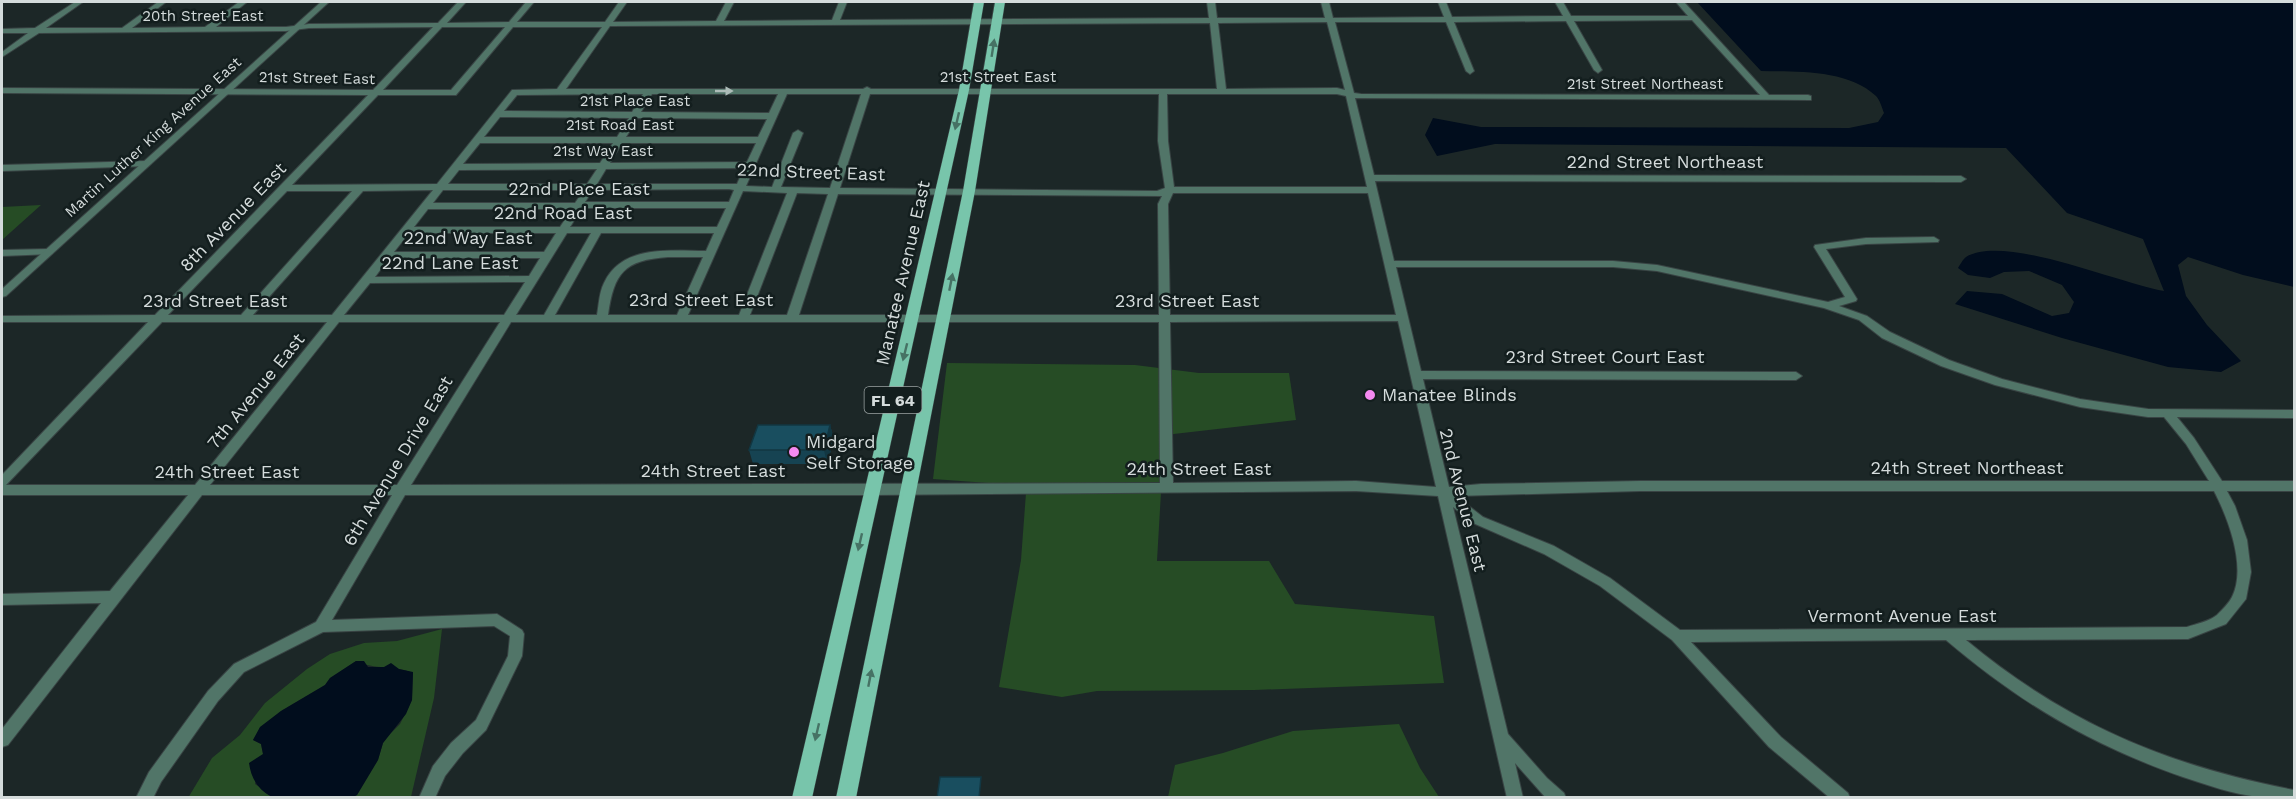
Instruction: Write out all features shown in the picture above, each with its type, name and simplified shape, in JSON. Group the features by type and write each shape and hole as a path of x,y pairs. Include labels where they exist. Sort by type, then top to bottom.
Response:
{"main road":[{"name":"Manatee Avenue East","path":"802,798 871,490 942,191 964,90 979,2"},
{"name":"FL 64","path":"846,798 969,191 1000,2"}],"street":[{"path":"2,56 79,2"},
{"path":"124,30 162,2"},
{"path":"208,29 243,2"},
{"name":"Martin Luther King Avenue East","path":"2,294 326,2"},
{"name":"8th Avenue East","path":"2,482 462,2"},
{"path":"510,24 530,2"},
{"path":"560,91 623,2"},
{"path":"719,23 730,2"},
{"path":"835,22 843,2"},
{"path":"1211,2 1222,91"},
{"name":"2nd Avenue East","path":"1325,2 1350,94 1515,798"},
{"path":"1442,2 1470,72"},
{"path":"1559,2 1598,70"},
{"path":"1680,2 1766,98"},
{"name":"20th Street East","path":"2,31 607,23 1695,18"},
{"name":"21st Street East","path":"2,90 453,93 510,24"},
{"path":"792,318 867,90"},
{"name":"6th Avenue Drive East","path":"321,626 402,490 650,91"},
{"path":"681,318 708,254 784,91"},
{"path":"1163,91 1163,141 1170,190 1163,204 1167,487"},
{"name":"21st Street East","path":"515,92 1337,91 1361,97 1481,97"},
{"name":"7th Avenue East","path":"4,733 197,490 338,318 515,92"},
{"name":"21st Street Northeast","path":"1481,97 1808,98"},
{"name":"21st Place East","path":"498,114 773,116"},
{"path":"775,191 798,133"},
{"name":"21st Road East","path":"478,140 762,140"},
{"path":"2,168 146,164"},
{"name":"21st Way East","path":"456,167 751,165"},
{"name":"22nd Street Northeast","path":"1370,184 1960,179"},
{"name":"22nd Street East","path":"285,188 729,186 775,191 1158,194 1170,190 1370,184"},
{"path":"244,319 360,188"},
{"path":"743,318 793,191"},
{"name":"22nd Place East","path":"426,206 732,205"},
{"name":"22nd Road East","path":"407,230 720,230"},
{"path":"548,317 598,230"},
{"path":"1827,305 1852,298 1819,248 1866,241 1934,240"},
{"path":"2,253 48,252"},
{"path":"602,318 609,283 624,264 650,256 708,254"},
{"name":"22nd Way East","path":"388,255 548,255"},
{"path":"1389,264 1613,264 1679,273 1827,305 1863,318 1914,349 1999,382 2101,408 2168,414 2295,414"},
{"name":"22nd Lane East","path":"368,280 533,279"},
{"name":"23rd Street East","path":"2,320 509,317 1401,318"},
{"name":"23rd Street Court East","path":"1415,375 1796,376"},
{"path":"2168,414 2242,501"},
{"name":"24th Street East","path":"2,490 907,490 1356,486 1443,492 1481,489 1640,486"},
{"name":"24th Street Northeast","path":"1640,486 2295,486"},
{"path":"1443,492 1478,520 1549,550 1605,582 1677,636 1775,742 1842,798"},
{"path":"2,599 112,597"},
{"path":"144,798 154,777 213,696 239,668 321,626 497,620 517,634 515,656 481,725 457,748 439,771 428,798"},
{"name":"Vermont Avenue East","path":"1677,636 2188,633 2217,629 2241,621"},
{"path":"1950,635 1983,666 2017,688 2065,717 2133,752 2230,784 2295,797"},
{"path":"1502,736 1540,783 1558,798"}],"green space":[{"path":"41,205 2,240 2,207"},
{"path":"947,363 1135,365 1199,373 1289,373 1296,420 1165,435 1162,482 1002,484 933,479"},
{"path":"1161,492 1157,561 1269,561 1295,604 1434,616 1444,683 1254,690 1097,691 1062,697 999,687 1021,560 1026,493"},
{"path":"442,629 434,698 411,797 353,797 357,795 378,760 383,743 400,724 412,700 413,673 370,666 356,661 330,678 325,685 281,711 260,728 253,740 261,744 263,754 255,784 274,797 188,798 212,758 240,735 265,703 307,669 330,654 364,643 397,641"},
{"path":"1399,724 1420,768 1439,797 1168,797 1175,765 1293,731"}],"water":[{"path":"1697,2 2294,2 2294,287 2243,275 2188,257 2178,265 2186,296 2207,325 2241,361 2221,372 2168,367 2062,338 1955,304 1967,291 2002,294 2052,316 2069,313 2074,302 2062,285 2029,271 2004,272 1990,278 1968,275 1958,268 1966,257 1983,251 2006,251 2033,255 2164,291 2143,239 2067,213 2006,148 1495,144 1437,156 1425,135 1433,118 1481,127 1849,128 1878,122 1884,113 1876,96 1851,81 1836,76 1806,72 1761,71"},
{"path":"356,661 364,661 368,667 384,667 391,663 399,669 413,672 412,700 406,714 383,743 378,760 357,795 297,798 272,797 267,794 256,783 249,763 263,754 261,744 253,740 260,727 281,711 325,685 330,678"}],"building":[{"path":"758,425 830,425 824,450 749,450"},
{"path":"940,777 981,777 979,798 937,798"}],"place":[{"name":"Manatee Blinds","path":"1370,395"},
{"name":"Midgard Self Storage","path":"794,452"}]}
